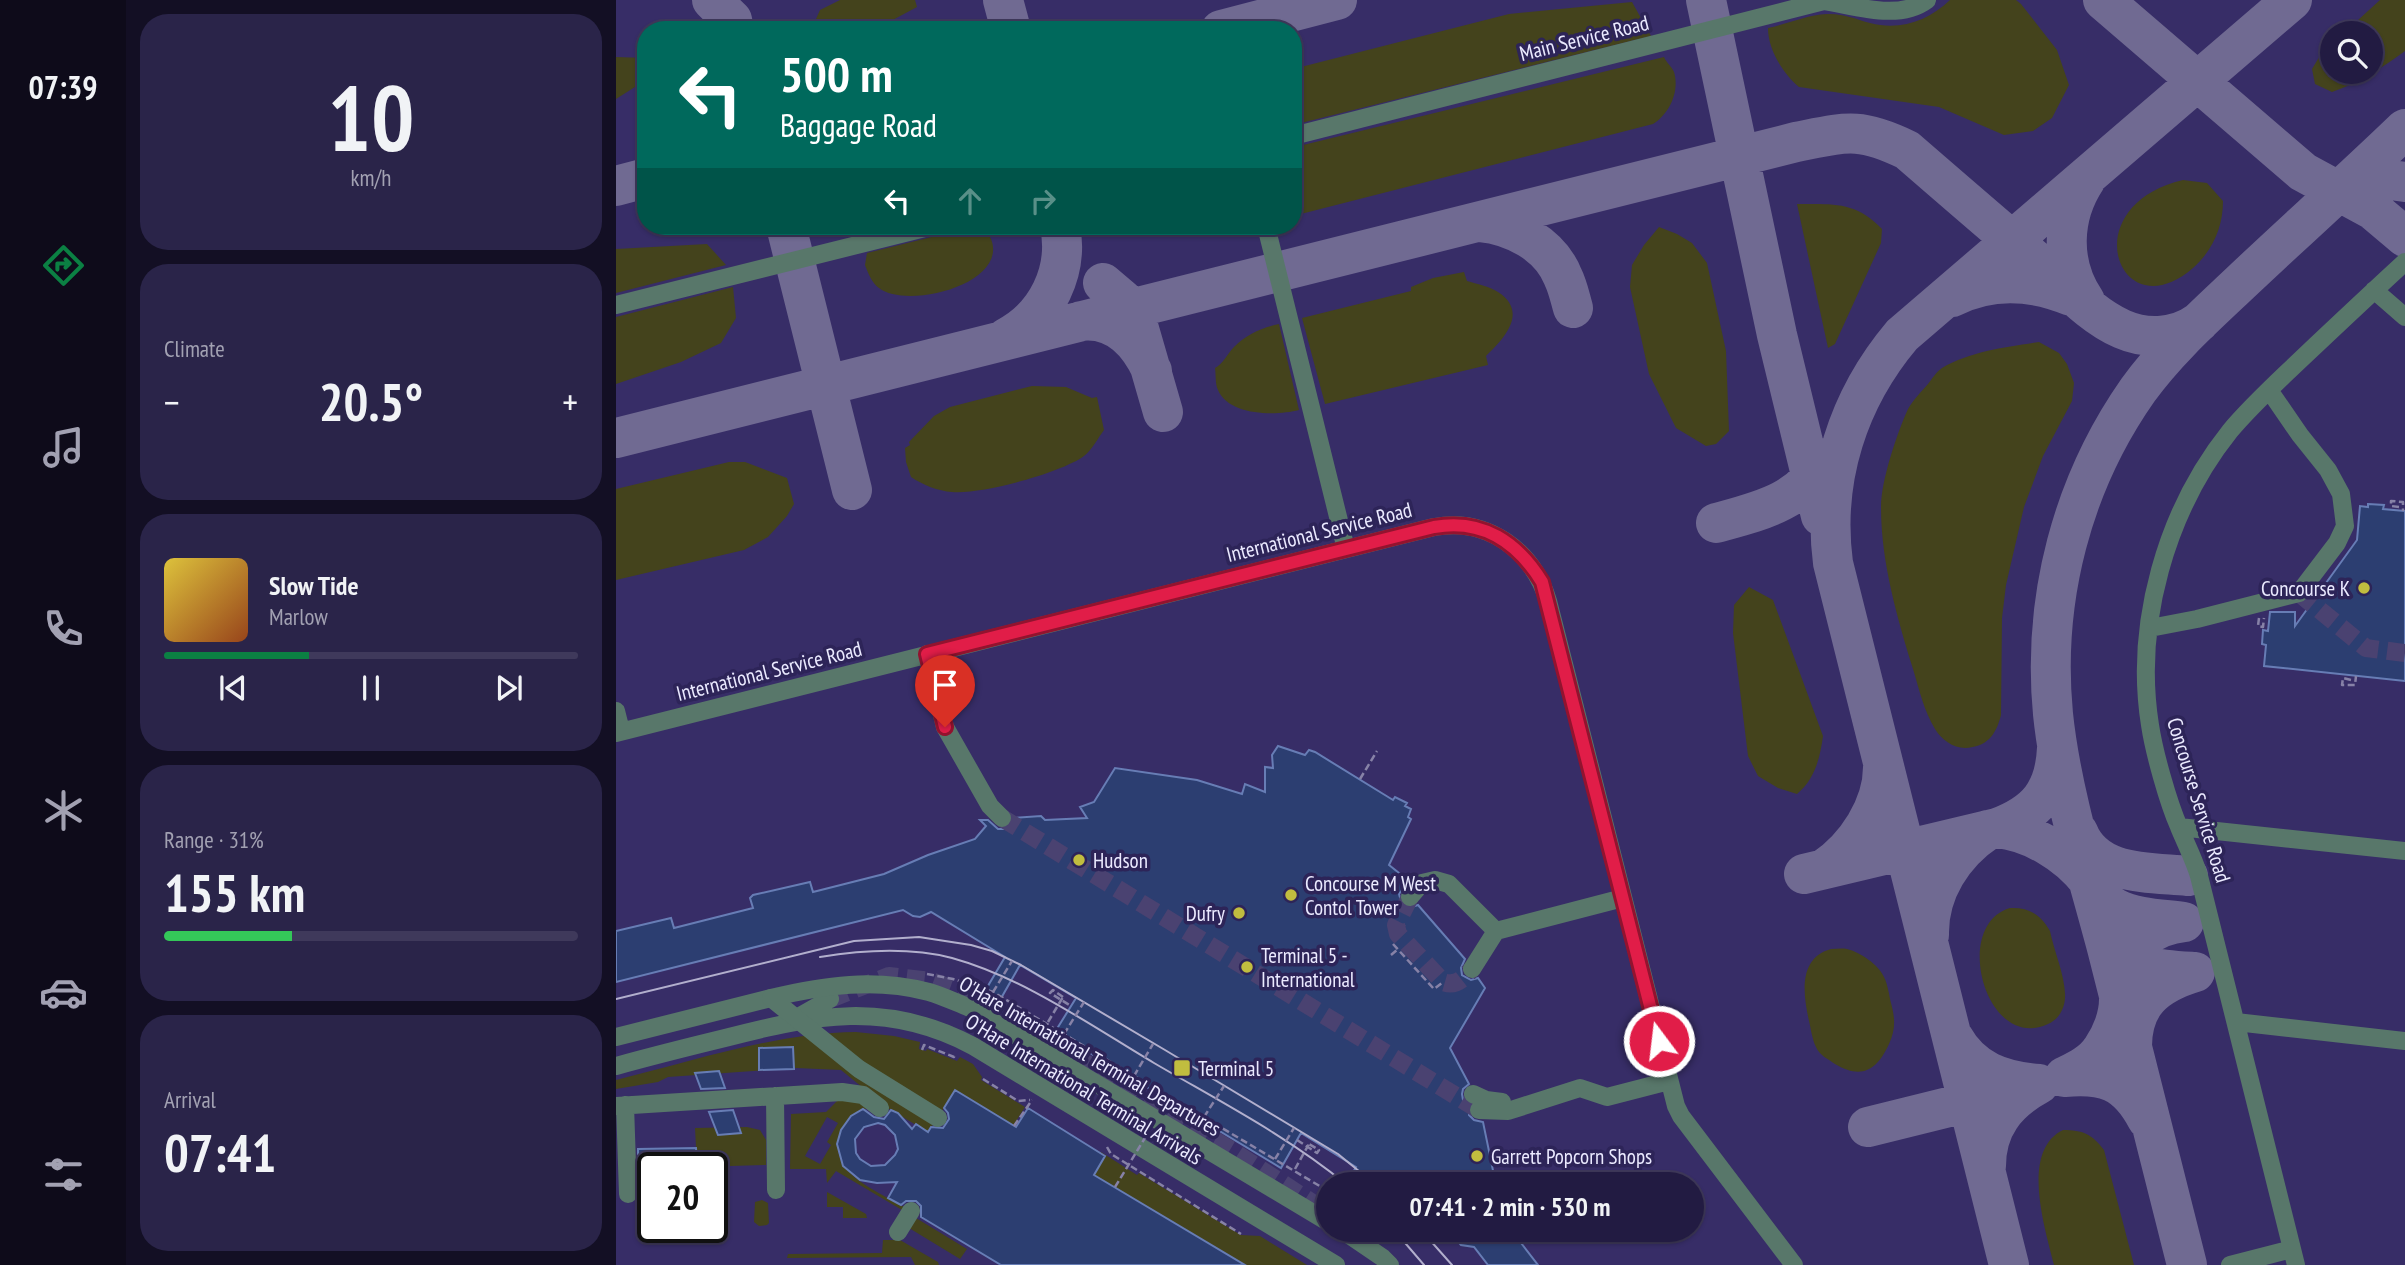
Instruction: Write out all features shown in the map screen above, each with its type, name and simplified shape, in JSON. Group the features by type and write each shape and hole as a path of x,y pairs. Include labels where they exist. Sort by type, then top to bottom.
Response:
{"street":[{"name":"Main Service Road","path":"1302,134 1824,1 1886,11 1902,10 1927,0"},
{"path":"616,305 897,235"},
{"path":"1268,235 1346,549"},
{"name":"Concourse Service Road","path":"2294,1257 2199,876 2192,852 2179,827 2150,728 2147,673 2150,628 2154,593 2177,520 2212,455 2231,429 2269,390 2405,261"},
{"path":"2374,290 2405,317"},
{"path":"2150,628 2300,593 2337,543 2345,526 2341,494 2328,470 2269,390"},
{"name":"International Service Road","path":"619,732 1446,525 1464,526 1492,534 1513,545 1525,556 1542,582 1669,1081 1681,1116 1794,1265"},
{"path":"927,654 945,727 984,792 996,799 1009,818"},
{"path":"616,711 619,732"},
{"path":"2179,827 2405,851"},
{"path":"1410,897 1422,883 1435,880 1449,884 1496,931"},
{"path":"1472,969 1496,931 1623,898"},
{"name":"O'Hare International Terminal Departures","path":"616,1038 810,989 854,984 901,987 931,993 970,1008 1316,1215"},
{"path":"771,998 859,1069 938,1118"},
{"name":"O'Hare International Terminal Arrivals","path":"790,1021 831,999"},
{"name":"O'Hare International Terminal Arrivals","path":"616,1066 790,1021 854,1015 887,1017 918,1023 962,1041 1336,1265"},
{"path":"2236,1022 2405,1041"},
{"path":"1476,1102 1499,1103 1580,1088 1607,1097 1669,1081"},
{"path":"628,1194 621,1105 849,1093 863,1096 880,1108"},
{"path":"775,1096 776,1190"},
{"path":"898,1232 911,1211"},
{"path":"1360,1242 1390,1265"},
{"path":"2230,1265 2294,1257"}],"path":[{"path":"2399,507 2391,506 2391,501 2403,502 2403,511"},
{"path":"2260,614 2258,626 2263,627 2264,618"},
{"path":"2351,680 2343,678 2342,684 2355,685 2356,676"},
{"path":"1360,779 1377,751"},
{"path":"1393,944 1434,989 1443,982"},
{"path":"1391,955 1398,949"},
{"path":"993,992 1012,961"},
{"path":"1048,1022 1063,997 1053,990 1051,993 1071,1006"},
{"path":"1064,1034 1083,1002"},
{"path":"1134,1076 1153,1044"},
{"path":"922,1050 924,1045 954,1057 956,1055"},
{"path":"983,1079 1018,1101 1032,1100 1014,1126"},
{"path":"1204,1117 1224,1086"},
{"path":"1115,1188 1151,1128"},
{"path":"1275,1159 1294,1128"},
{"path":"1295,1169 1308,1144 1319,1150 1317,1153 1297,1140"},
{"path":"1105,1143 1111,1154 1241,1234"}],"shaded area":[{"path":"616,0 2405,0 2405,1265 616,1265"},
{"path":"840,0 915,0 917,7 891,21 817,21 820,10"},
{"path":"1950,0 2016,0 2021,4 2057,50 2069,85 2052,118 2033,131 2004,135 1939,107 1799,87 1787,75 1771,45 1768,28 1805,18 1827,14 1844,15 1881,25 1903,25 1923,19"},
{"path":"2380,0 2405,0 2405,51 2383,66 2383,21 2357,21"},
{"path":"1632,2 1651,36 1302,123 1302,67 1509,14"},
{"path":"2320,56 2320,84 2352,84 2332,92 2315,84 2312,69"},
{"path":"616,57 637,58 637,86 616,99"},
{"path":"1664,57 1674,72 1676,87 1672,102 1653,124 1302,214 1302,145"},
{"path":"2183,180 2207,183 2223,201 2219,229 2206,254 2193,268 2167,284 2145,285 2128,275 2119,258 2118,236 2127,214 2149,194"},
{"path":"1797,204 1843,206 1863,213 1882,229 1881,243 1835,344 1828,348"},
{"path":"1659,227 1692,243 1707,263 1726,351 1729,431 1716,444 1706,446 1676,428 1649,374 1630,287 1632,265"},
{"path":"940,235 989,235 993,255 985,269 971,280 952,289 911,296 893,294 879,288 870,278 865,265 867,253"},
{"path":"707,244 726,265 616,293 616,249"},
{"path":"1464,272 1467,281 1498,292 1512,308 1513,317 1506,334 1486,356 1488,365 1325,404 1302,318 1411,291 1411,287 1433,278"},
{"path":"733,287 736,318 721,343 681,362 616,384 616,317"},
{"path":"1279,324 1299,410 1266,413 1232,405 1218,390 1215,368 1244,338"},
{"path":"2039,342 2059,353 2067,364 2074,383 2072,401 2043,456 2024,507 2006,585 2002,618 1999,722 1985,742 1961,748 1944,739 1931,722 1907,649 1891,589 1884,548 1881,507 1884,484 1908,409 1940,370 1953,362 1977,354"},
{"path":"1032,386 1066,387 1092,398 1097,397 1104,430 1084,456 1040,476 965,492 931,487 911,477 905,448 934,416 950,407"},
{"path":"729,462 745,462 787,478 794,504 768,537 744,550 616,580 616,489"},
{"path":"1749,587 1773,600 1823,736 1816,768 1797,794 1778,788 1758,776 1748,756 1733,633 1734,605"},
{"path":"2010,908 2034,913 2050,931 2063,978 2065,998 2059,1015 2048,1024 2026,1028 2008,1020 1993,1005 1984,983 1980,960 1982,937 1992,919"},
{"path":"1831,949 1847,949 1863,956 1882,972 1887,983 1893,1014 1893,1033 1879,1060 1868,1070 1861,1072 1845,1069 1824,1057 1817,1050 1814,1041 1805,1000 1805,978 1813,960"},
{"path":"856,1032 920,1042 919,1049 927,1049 957,1061 960,1057 973,1064 982,1077 981,1080 1025,1107 1013,1126 955,1091 928,1132 889,1109 841,1070 796,1068 668,1077 658,1082 616,1089 616,1080 735,1049 795,1037"},
{"path":"839,1099 858,1101 870,1108 852,1115 843,1126 838,1145 840,1157 856,1178 904,1207 902,1210 836,1171 827,1183 826,1169 790,1169 791,1114 826,1112","holes":["827,1117 838,1123 827,1142 831,1145 820,1164 805,1156"]},
{"path":"747,1127 760,1130 766,1140 766,1165 728,1166 728,1152 696,1152 695,1128"},
{"path":"2063,1130 2086,1134 2104,1150 2134,1265 2054,1265 2042,1212 2039,1172 2042,1155 2050,1140"},
{"path":"1101,1152 1241,1235 1260,1236 1307,1265 1245,1265 1094,1175 1105,1156 1097,1156"},
{"path":"827,1192 866,1214 867,1218 843,1218 843,1207 827,1207"},
{"path":"762,1200 768,1203 769,1223 759,1226 754,1222 755,1202"},
{"path":"916,1218 967,1249 960,1259 909,1228"},
{"path":"883,1240 900,1240 939,1265 915,1265 911,1257 787,1258 788,1254 882,1253"}],"building":[{"name":"Concourse K","path":"2368,504 2384,505 2383,509 2405,511 2405,681 2264,666 2266,645 2262,644 2263,630 2268,631 2270,612 2295,612 2295,626 2357,540 2360,506 2368,507"},
{"name":"Terminal 5 - International","path":"1278,746 1305,755 1309,750 1315,752 1393,800 1395,797 1407,803 1405,806 1411,809 1408,817 1411,819 1389,865 1409,881 1399,894 1402,905 1409,908 1418,905 1465,959 1461,968 1462,975 1471,980 1478,978 1485,988 1450,1048 1469,1084 1462,1094 1463,1100 1469,1105 1469,1115 1474,1120 1483,1122 1493,1172 1353,1172 1356,1167 1301,1133 1281,1168 1055,1032 1076,998 1020,965 1000,1000 985,991 1005,957 931,912 920,917 903,910 616,982 616,931 671,918 674,928 753,908 750,898 753,895 810,882 813,892 884,874 975,839 986,826 980,820 988,820 998,829 1004,829 1010,825 1013,818 1087,818 1080,807 1094,802 1115,768 1197,780 1242,794 1245,784 1265,792 1265,767 1273,768 1272,755"},
{"path":"793,1047 794,1069 759,1070 759,1048"},
{"path":"719,1071 725,1088 701,1089 695,1073"},
{"path":"955,1090 1016,1127 1028,1108 1105,1156 1094,1175 1245,1265 1001,1265 921,1217 921,1206 916,1201 906,1201 901,1205 888,1198 897,1182 860,1180 843,1166 837,1144 841,1130 851,1116 863,1109 874,1117 884,1119 891,1110 898,1113 912,1129 916,1124 928,1132 931,1127 943,1128 949,1119 944,1108","holes":["878,1123 885,1125 895,1135 898,1149 885,1165 871,1166 856,1153 855,1139 864,1127"]},
{"path":"733,1110 741,1133 718,1135 709,1112"},
{"path":"696,1148 696,1152 638,1152 638,1149"},
{"path":"1458,1242 1520,1242 1538,1265 1488,1265 1474,1247"}],"taxiway":[{"path":"712,0 732,21"},
{"path":"1003,0 1009,21"},
{"path":"1256,21 1337,0"},
{"path":"1706,0 1777,335 1821,516"},
{"path":"2103,0 2303,172 2373,210 2405,237"},
{"path":"2009,1265 1833,563 1832,501 1836,471 1843,442 1867,386 1902,335 2292,0"},
{"path":"2187,1265 2062,773 2053,714 2051,671 2052,628 2058,586 2079,504 2095,464 2138,390 2161,361 2200,321 2405,129"},
{"path":"616,438 1796,142 1841,134 1877,138 1907,150 2080,301 2100,317 2122,329 2141,335 2162,336 2199,322"},
{"path":"2347,183 2368,177 2405,182"},
{"path":"2085,301 2071,272 2067,240 2072,209 2086,179"},
{"path":"616,186 637,180"},
{"path":"1480,222 1505,227 1540,246 1557,265 1573,308"},
{"path":"788,235 852,490"},
{"path":"1006,338 1033,318 1052,291 1061,260 1061,235"},
{"path":"1103,283 1123,300 1137,322 1163,412"},
{"path":"1952,297 1981,287 2011,283 2041,287 2071,296"},
{"path":"1081,321 1105,323 1125,334 1152,371"},
{"path":"1716,523 1764,509 1792,495 1816,473 1825,458"},
{"path":"1804,874 1997,828 2011,822 2033,808 2048,789 2057,748"},
{"path":"1824,869 1847,849 1866,825 1878,797 1883,767"},
{"path":"1997,828 2036,839 2059,853 2115,908 2140,916 2184,922 2152,932 2128,955 2120,977 2118,1012 2109,1038 2085,1066 2064,1077 2091,1077 2113,1082 2131,1096 2147,1119"},
{"path":"1929,935 1933,904 1945,875 1964,850 1988,830"},
{"path":"2078,832 2086,846 2097,857 2110,864 2141,872 2188,876"},
{"path":"2108,940 2116,950 2135,962 2158,969 2195,972 2168,983 2148,998 2136,1020 2132,1049"},
{"path":"1953,1037 1969,1058 1989,1072 2013,1080 2039,1084 2017,1099 2000,1117 1990,1139 1986,1166"},
{"path":"1868,1127 1993,1096"}],"tunnel":[{"path":"2299,593 2366,648 2405,653"},
{"path":"1002,818 1479,1110"},
{"path":"1410,897 1396,925 1398,934 1443,982 1456,982 1472,969"},
{"path":"830,999 889,976 931,981 973,996 1018,1019 1316,1205"}],"tram line":[{"path":"616,999 854,941 919,937 971,945 992,951 1021,965 1338,1154 1360,1172"},
{"path":"820,957 869,951 919,952 952,958 979,967 1056,1004 1253,1120 1330,1172"},
{"path":"1404,1242 1424,1265"},
{"path":"1432,1242 1452,1265"}],"place":[{"name":"Concourse K","path":"2364,588"},
{"name":"Hudson","path":"1079,860"},
{"name":"Concourse M West Contol Tower","path":"1291,895"},
{"name":"Dufry","path":"1239,913"},
{"name":"Terminal 5 - International","path":"1247,967"},
{"name":"Terminal 5","path":"1182,1068"},
{"name":"Garrett Popcorn Shops","path":"1477,1156"}],"route":[{"path":"945,727 927,654 1434,527 1464,526 1501,538 1525,556 1542,582 1548,601 1659,1041"}]}
